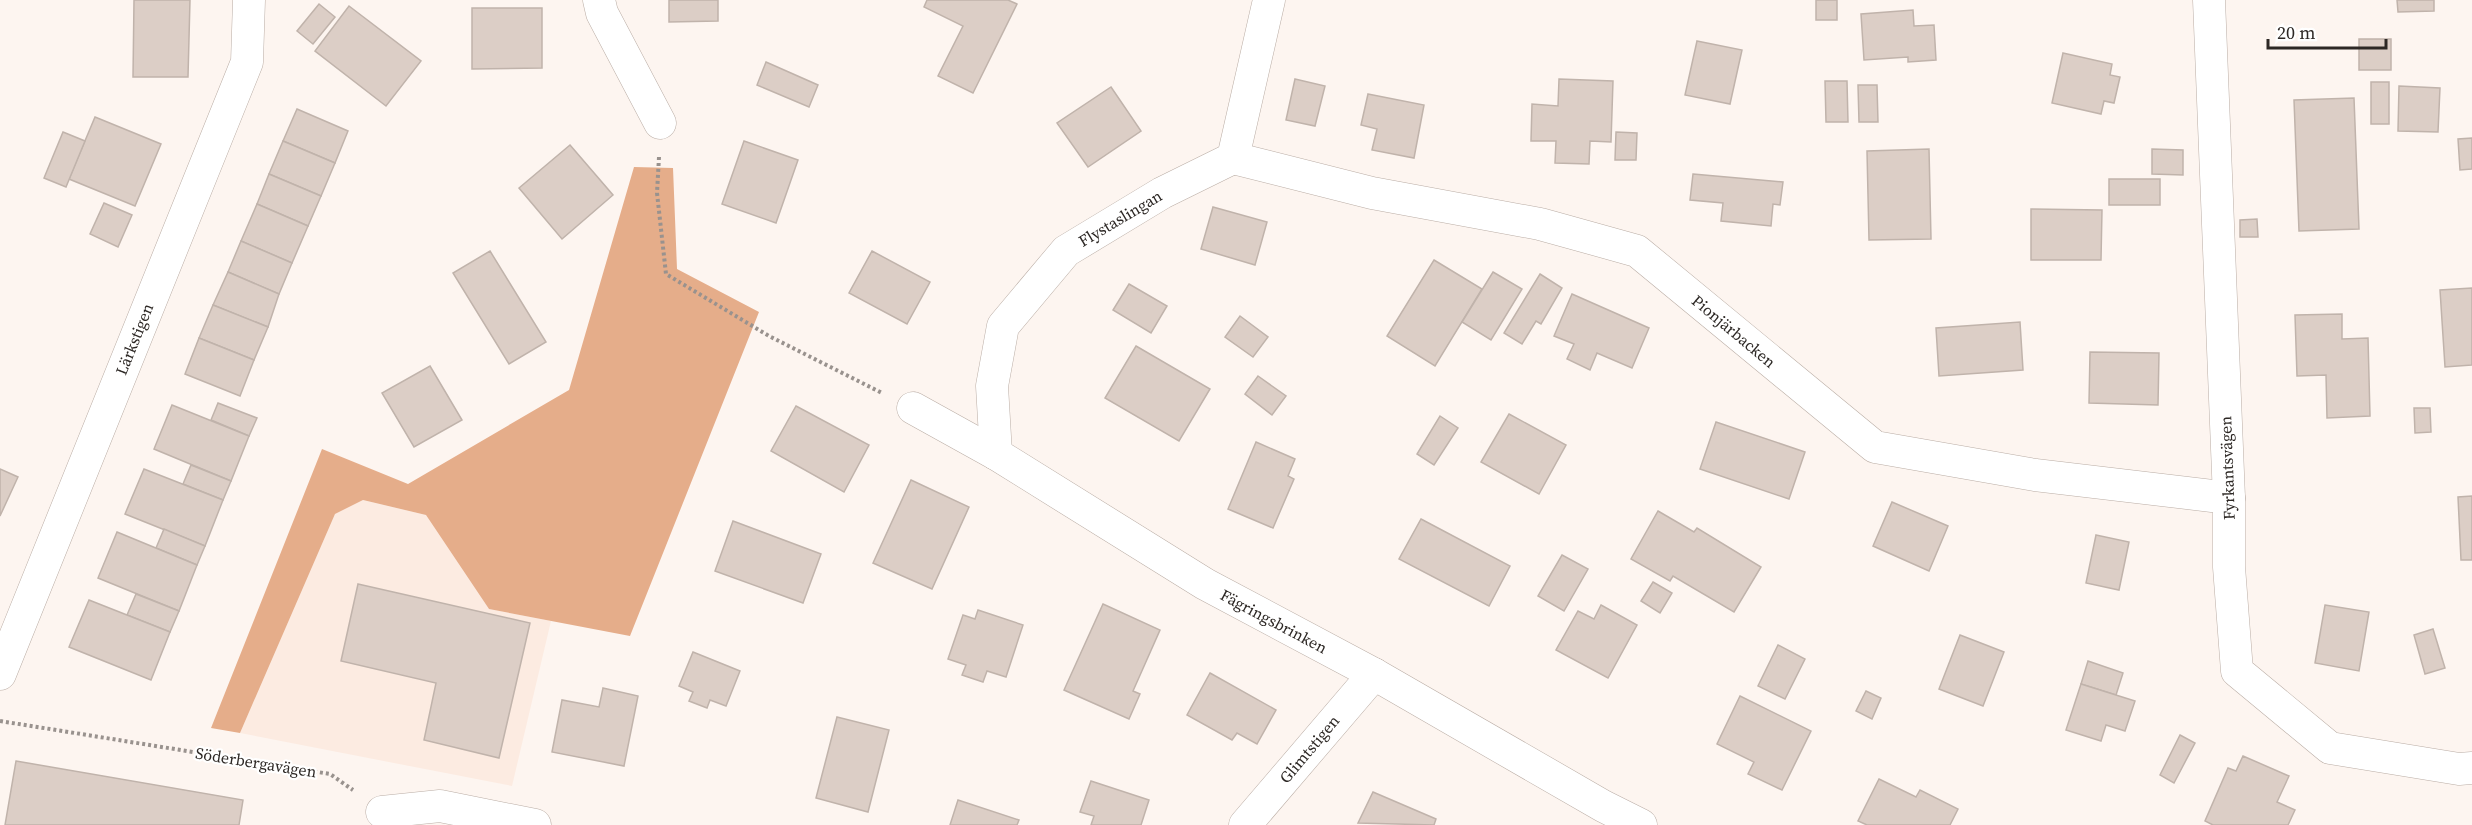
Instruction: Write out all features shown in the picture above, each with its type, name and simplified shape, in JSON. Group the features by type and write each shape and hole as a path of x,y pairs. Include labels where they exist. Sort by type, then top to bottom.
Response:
{"street":[{"name":"Lärkstigen","path":"0,674 143,314 217,143 247,62 249,0"},
{"path":"599,0 602,13 660,123"},
{"path":"1233,158 1269,0"},
{"name":"Fyrkantsvägen","path":"2209,0 2229,498 2229,567 2237,671 2330,748 2459,769 2472,768"},
{"name":"Flystaslingan","path":"996,454 992,386 1003,326 1066,251 1161,193 1233,158"},
{"name":"Pionjärbacken","path":"1233,158 1372,193 1540,224 1637,251 1875,447 2035,475 2229,498"},
{"name":"Fägringsbrinken","path":"913,408 996,454 1205,584 1374,674 1603,806 1641,825"},
{"name":"Glimtstigen","path":"1245,825 1374,674"},
{"path":"382,812 440,806 535,825"}],"path":[{"path":"660,123 657,193 666,274 769,336 913,408"},
{"name":"Söderbergavägen","path":"0,721 330,774 382,812"}],"shaded area":[{"path":"634,167 673,168 677,269 759,312 630,636 489,609 426,515 363,500 335,514 240,733 211,728 322,449 408,484 569,390"},
{"path":"363,500 426,515 489,609 551,621 512,786 240,733 335,514"}],"building":[{"path":"134,0 190,0 188,77 133,77"},
{"path":"669,0 718,0 718,21 669,22"},
{"path":"927,0 1008,0 1017,4 973,93 938,76 963,26 924,7"},
{"path":"1816,0 1837,0 1837,20 1816,20"},
{"path":"2397,0 2434,0 2434,11 2398,12"},
{"path":"319,4 335,17 313,44 297,31"},
{"path":"349,6 421,61 386,106 315,51"},
{"path":"472,8 542,8 542,68 472,69"},
{"path":"1913,10 1914,26 1934,25 1936,60 1908,62 1908,57 1864,60 1861,14"},
{"path":"2359,39 2391,39 2391,70 2359,70"},
{"path":"1697,41 1742,50 1730,104 1685,95"},
{"path":"2063,53 2112,64 2110,75 2120,77 2114,103 2104,101 2101,114 2052,103"},
{"path":"766,62 818,85 809,107 757,85"},
{"path":"1295,79 1325,86 1315,126 1286,120"},
{"path":"1559,79 1613,81 1611,142 1590,141 1589,164 1555,163 1556,141 1531,141 1532,104 1558,106"},
{"path":"1825,81 1847,81 1848,122 1826,122"},
{"path":"2371,82 2389,82 2389,124 2371,124"},
{"path":"1858,85 1877,85 1878,122 1859,122"},
{"path":"2399,86 2440,88 2438,132 2398,131"},
{"path":"1111,87 1141,131 1088,167 1057,123"},
{"path":"1368,94 1424,105 1414,158 1372,150 1377,129 1361,125"},
{"path":"2354,98 2359,229 2299,231 2294,100"},
{"path":"297,109 348,131 335,163 283,141"},
{"path":"95,117 161,144 135,206 69,179"},
{"path":"63,132 85,141 66,187 44,178"},
{"path":"1616,132 1637,133 1636,160 1615,160"},
{"path":"2472,138 2472,169 2460,170 2458,139"},
{"path":"283,141 335,163 321,196 269,174"},
{"path":"744,141 798,160 776,223 722,204"},
{"path":"570,145 613,195 562,239 519,188"},
{"path":"1929,149 1931,239 1869,240 1867,151"},
{"path":"2152,149 2183,150 2183,175 2152,174"},
{"path":"269,174 321,196 308,226 257,204"},
{"path":"1693,174 1783,182 1780,205 1773,204 1771,226 1721,221 1723,203 1690,200"},
{"path":"2109,179 2160,179 2160,205 2109,205"},
{"path":"104,203 132,215 118,247 90,234"},
{"path":"257,204 308,226 292,263 241,241"},
{"path":"1213,207 1267,222 1255,265 1201,249"},
{"path":"2031,209 2102,210 2101,260 2031,260"},
{"path":"2257,219 2258,237 2240,237 2240,220"},
{"path":"241,241 292,263 279,294 228,272"},
{"path":"490,251 546,342 509,364 453,273"},
{"path":"872,251 930,282 907,324 849,293"},
{"path":"1434,260 1482,289 1435,366 1387,336"},
{"path":"228,272 279,294 268,327 213,305"},
{"path":"1493,272 1522,289 1491,340 1462,322"},
{"path":"1540,274 1562,288 1541,324 1536,321 1522,344 1504,333"},
{"path":"1129,284 1167,306 1151,333 1113,310"},
{"path":"2472,288 2472,365 2445,367 2440,290"},
{"path":"1572,294 1649,328 1632,368 1597,353 1590,370 1567,359 1574,344 1554,336"},
{"path":"213,305 268,327 254,360 199,338"},
{"path":"2342,314 2342,339 2368,338 2370,416 2327,418 2326,375 2297,376 2295,315"},
{"path":"1240,316 1268,337 1253,357 1225,337"},
{"path":"2020,322 2023,370 1939,376 1936,328"},
{"path":"199,338 254,360 240,396 185,374"},
{"path":"1136,346 1210,389 1179,441 1105,398"},
{"path":"2090,352 2159,353 2158,405 2089,403"},
{"path":"430,366 462,420 414,447 382,393"},
{"path":"1258,376 1286,396 1272,415 1245,394"},
{"path":"218,403 257,418 249,436 211,420"},
{"path":"172,405 249,436 231,481 154,449"},
{"path":"796,406 869,445 844,492 771,451"},
{"path":"2414,408 2430,408 2431,432 2415,433"},
{"path":"1509,414 1566,445 1539,494 1481,462"},
{"path":"1440,416 1458,428 1434,465 1417,454"},
{"path":"1716,422 1805,452 1789,499 1700,469"},
{"path":"1256,442 1295,459 1288,476 1294,479 1273,528 1228,509"},
{"path":"191,465 231,481 223,500 183,484"},
{"path":"0,469 18,477 0,516"},
{"path":"144,469 223,500 205,546 125,514"},
{"path":"911,480 969,507 932,589 873,563"},
{"path":"2472,496 2472,560 2461,560 2458,497"},
{"path":"1892,502 1948,526 1929,571 1873,546"},
{"path":"1658,511 1694,532 1697,528 1761,567 1734,612 1673,576 1670,581 1631,559"},
{"path":"1421,519 1510,566 1489,606 1399,559"},
{"path":"733,521 821,554 803,603 715,571"},
{"path":"164,529 205,546 197,565 156,548"},
{"path":"117,532 197,565 179,611 98,578"},
{"path":"2096,535 2129,542 2119,590 2086,583"},
{"path":"1562,555 1588,569 1564,611 1538,596"},
{"path":"1653,582 1672,593 1660,613 1641,601"},
{"path":"358,584 530,623 499,758 424,740 436,683 341,661"},
{"path":"136,594 179,611 170,632 127,615"},
{"path":"89,600 170,632 151,680 69,647"},
{"path":"1103,604 1160,630 1133,691 1140,694 1129,719 1064,690"},
{"path":"1601,605 1637,625 1608,678 1556,650 1578,611 1594,619"},
{"path":"2325,605 2369,612 2359,671 2315,663"},
{"path":"978,610 1023,625 1006,677 987,671 983,682 962,675 966,665 948,659 963,615 975,619"},
{"path":"2433,629 2445,668 2425,674 2414,635"},
{"path":"1960,635 2004,652 1983,706 1939,689"},
{"path":"1778,645 1805,659 1785,699 1758,686"},
{"path":"693,652 740,671 726,706 710,700 707,708 689,701 693,692 679,686"},
{"path":"2088,661 2123,673 2116,695 2081,684"},
{"path":"1210,673 1276,710 1257,744 1237,733 1232,740 1187,715"},
{"path":"2081,684 2135,701 2125,731 2106,725 2101,741 2066,730"},
{"path":"603,688 638,696 624,766 552,752 562,700 599,707"},
{"path":"1866,691 1881,698 1872,719 1856,711"},
{"path":"1740,696 1811,731 1782,790 1748,774 1754,762 1717,744"},
{"path":"837,717 889,730 868,812 816,798"},
{"path":"2180,735 2195,743 2174,783 2160,775"},
{"path":"2243,756 2289,776 2277,802 2295,810 2288,825 2213,825 2205,821 2228,768 2236,771"},
{"path":"16,761 243,800 239,825 5,825"},
{"path":"1879,779 1916,797 1920,790 1958,809 1950,825 1867,825 1858,821"},
{"path":"1091,781 1149,800 1141,825 1091,825 1094,816 1080,812"},
{"path":"1373,792 1436,819 1434,825 1358,823"},
{"path":"958,800 1019,820 1017,825 950,825"}]}
